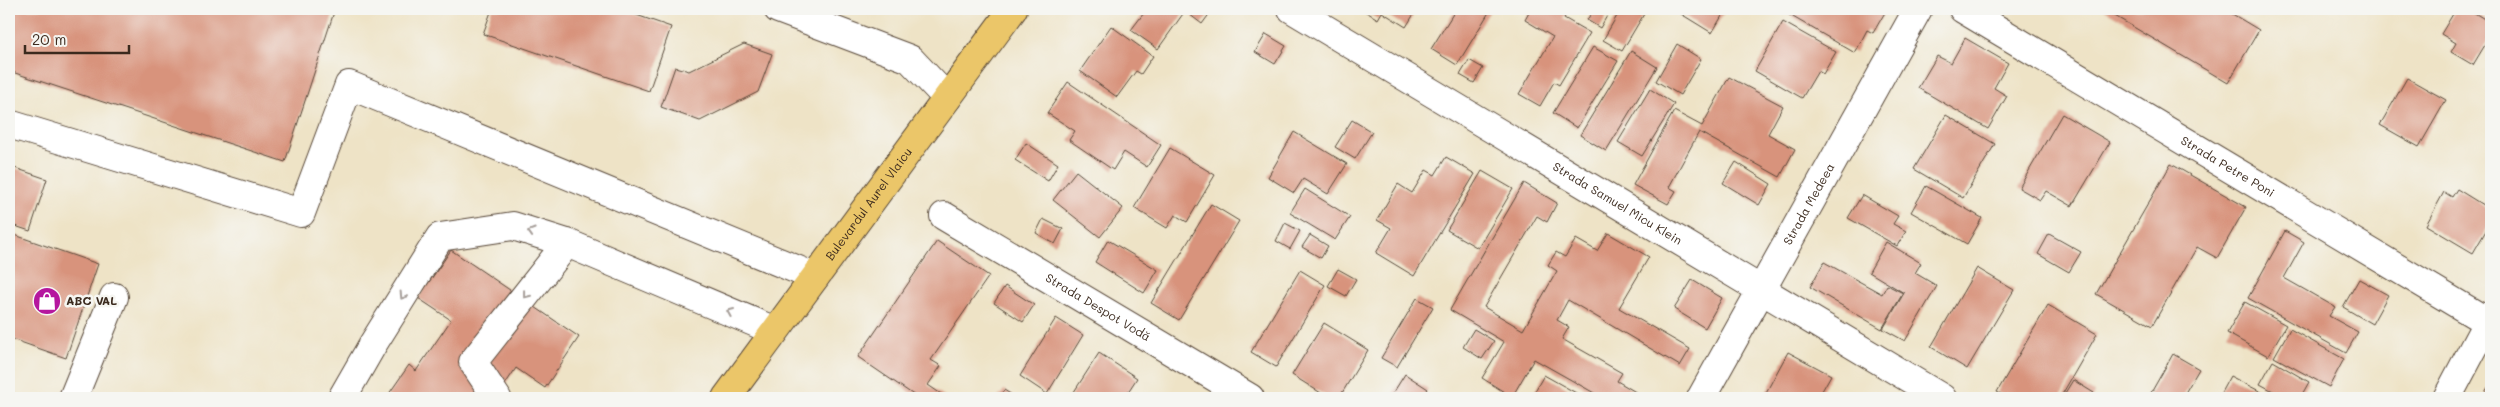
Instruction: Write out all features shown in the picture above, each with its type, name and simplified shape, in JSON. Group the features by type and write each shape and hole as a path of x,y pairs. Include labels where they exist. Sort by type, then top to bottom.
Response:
{"main road":[{"name":"Bulevardul Aurel Vlaicu","path":"726,398 1013,9"}],"street":[{"path":"778,9 910,59 947,98"},
{"name":"Strada Samuel Micu Klein","path":"1292,9 1942,398"},
{"name":"Strada Medeea","path":"1701,398 1918,9"},
{"name":"Strada Petre Poni","path":"1963,9 2490,320"},
{"path":"9,124 301,213 349,85 815,277"},
{"name":"Strada Despot Vodă","path":"944,216 1250,398"},
{"path":"342,398 372,344 440,238 513,226 567,243 775,331"},
{"path":"497,398 473,362 567,243"},
{"path":"73,398 114,297"},
{"path":"2447,398 2490,320"}],"building":[{"path":"9,9 335,9 285,162 9,71"},
{"path":"492,9 619,9 671,27 649,91 483,34"},
{"path":"1147,9 1213,9 1202,24 1185,11 1158,49 1131,30"},
{"path":"1361,9 1417,9 1406,27 1382,12 1378,19"},
{"path":"1456,9 1491,9 1457,65 1431,49"},
{"path":"1531,9 1570,9 1564,18 1590,33 1559,85 1554,82 1540,106 1519,94 1553,37 1525,20"},
{"path":"1594,9 1611,9 1600,28 1587,20"},
{"path":"1621,9 1647,9 1622,51 1603,40"},
{"path":"1673,9 1726,9 1712,33"},
{"path":"1788,9 1887,9 1873,33 1867,30 1855,53 1786,13"},
{"path":"2103,9 2231,9 2229,12 2259,30 2228,83"},
{"path":"2456,9 2468,9 2491,23 2491,35 2473,65 2451,52 2456,43 2441,34"},
{"path":"1783,22 1836,52 1823,74 1818,71 1802,98 1755,71"},
{"path":"1111,26 1153,56 1141,74 1136,71 1117,97 1080,71"},
{"path":"1266,34 1286,46 1275,64 1255,52"},
{"path":"1965,38 2008,63 1994,88 2007,96 1988,129 1918,88 1937,56 1951,63"},
{"path":"744,44 772,54 758,92 700,121 661,107 675,67 689,71"},
{"path":"1677,44 1701,59 1680,95 1656,81"},
{"path":"1593,47 1618,61 1577,128 1553,113"},
{"path":"1631,51 1657,67 1606,151 1580,135"},
{"path":"1469,60 1483,68 1474,83 1460,75"},
{"path":"1729,77 1783,106 1768,134 1795,149 1780,177 1699,132 1669,187 1676,191 1668,204 1633,185 1674,111 1702,126"},
{"path":"2407,78 2446,100 2419,147 2380,125"},
{"path":"1068,82 1161,145 1147,167 1124,152 1113,170 1069,140 1075,131 1047,113"},
{"path":"1650,89 1674,104 1642,156 1618,142"},
{"path":"2062,114 2110,142 2072,206 2046,191 2040,200 2019,188"},
{"path":"1946,115 1995,144 1963,198 1914,169"},
{"path":"1352,120 1372,132 1355,159 1335,147"},
{"path":"1294,132 1347,164 1328,194 1303,179 1294,193 1268,177"},
{"path":"1026,143 1058,164 1048,181 1015,160"},
{"path":"1170,148 1215,175 1187,222 1175,215 1167,228 1134,208"},
{"path":"1446,157 1475,174 1414,276 1376,253 1391,228 1377,220 1398,184 1412,193 1426,170 1435,175"},
{"path":"1736,162 1771,184 1759,205 1723,183"},
{"path":"2171,164 2246,207 2217,258 2197,247 2152,326 2096,294"},
{"path":"9,166 47,179 30,231 9,224"},
{"path":"1076,171 1123,208 1100,237 1053,200"},
{"path":"1482,171 1513,189 1478,248 1447,230"},
{"path":"1524,183 1557,203 1547,222 1537,216 1484,307 1523,330 1557,271 1548,265 1556,252 1565,257 1576,239 1597,251 1608,233 1649,257 1619,308 1690,349 1680,366 1568,300 1557,320 1569,327 1562,339 1622,373 1617,381 1639,394 1637,398 1603,398 1534,359 1512,397 1482,378 1504,342 1450,310"},
{"path":"1926,186 1982,218 1967,244 1911,212"},
{"path":"1305,189 1350,217 1335,240 1290,213"},
{"path":"2457,189 2491,210 2491,222 2473,253 2426,225 2444,192 2452,197"},
{"path":"1862,195 1898,216 1893,224 1906,231 1897,246 1848,218"},
{"path":"1211,204 1239,221 1179,320 1151,303"},
{"path":"1043,219 1063,229 1055,244 1036,233"},
{"path":"1285,223 1300,231 1290,249 1276,241"},
{"path":"2285,231 2304,242 2284,278 2335,307 2329,316 2358,332 2346,353 2248,298"},
{"name":"ABC VAL","path":"9,233 98,264 66,358 9,338"},
{"path":"2049,234 2081,252 2069,272 2038,254"},
{"path":"1310,235 1328,246 1321,258 1302,247"},
{"path":"1108,240 1158,270 1144,293 1095,262"},
{"path":"937,241 989,276 931,360 941,366 928,385 947,398 918,398 858,357"},
{"path":"1886,242 1921,263 1915,273 1937,286 1905,341 1883,329 1904,293 1869,272"},
{"path":"451,250 579,337 545,388 516,368 496,398 386,398 409,365 416,371 451,320 418,298"},
{"path":"1824,262 1882,294 1887,285 1903,293 1882,329 1810,287"},
{"path":"1977,268 2014,290 1967,369 1931,347"},
{"path":"1338,269 1356,279 1346,296 1328,286"},
{"path":"1300,270 1325,285 1276,367 1251,352"},
{"path":"2359,279 2388,295 2372,324 2343,307"},
{"path":"1692,280 1722,298 1705,328 1674,309"},
{"path":"1005,286 1034,305 1023,322 994,303"},
{"path":"1417,298 1433,307 1397,367 1381,358"},
{"path":"2245,302 2286,325 2268,356 2227,333"},
{"path":"2048,305 2097,334 2060,398 2009,398 1997,392"},
{"path":"1056,318 1083,335 1047,394 1020,376"},
{"path":"1324,323 1368,350 1339,398 1329,398 1292,375"},
{"path":"1474,329 1494,341 1482,359 1463,347"},
{"path":"2290,329 2344,359 2329,387 2274,357"},
{"path":"1788,352 1831,375 1818,398 1763,398"},
{"path":"1099,353 1137,378 1124,398 1070,398"},
{"path":"2173,354 2199,369 2182,398 2148,398"},
{"path":"2273,361 2309,382 2300,398 2286,398 2260,384"},
{"path":"1405,374 1428,389 1422,398 1390,398"},
{"path":"1544,375 1585,398 1531,398"},
{"path":"2230,376 2273,398 2218,398"},
{"path":"2073,380 2094,393 2092,398 2062,398"},
{"path":"2491,383 2491,396 2485,392"},
{"path":"1004,390 1017,398 998,398"}],"place":[{"name":"ABC VAL","path":"47,301"}]}
